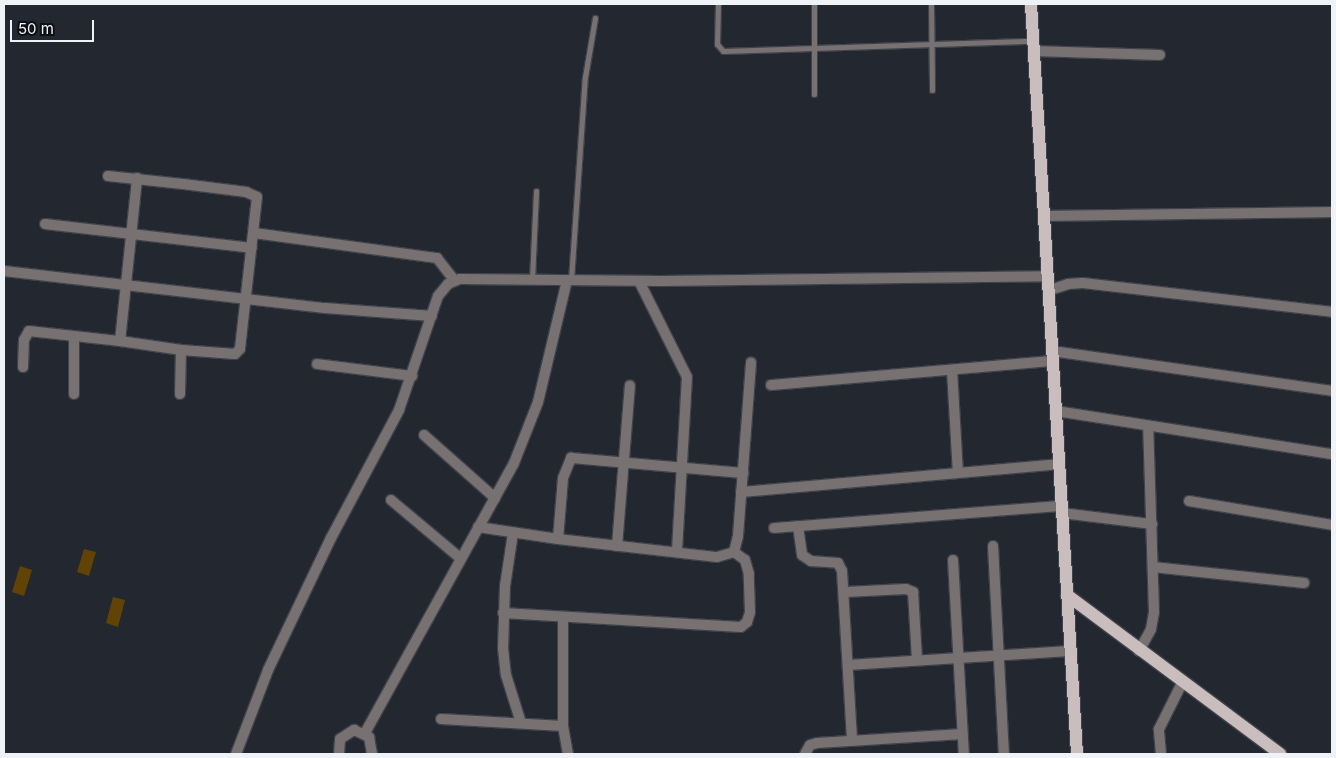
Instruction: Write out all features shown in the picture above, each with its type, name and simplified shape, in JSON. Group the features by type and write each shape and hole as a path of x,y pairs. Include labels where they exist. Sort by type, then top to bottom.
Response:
{"main road":[{"path":"1031,4 1046,216 1052,356 1077,754"},
{"path":"1066,595 1280,754"}],"street":[{"path":"1034,46 1160,55"},
{"path":"23,367 24,340 29,331 181,350 238,352 258,204 253,194 137,178 108,176"},
{"path":"120,341 137,178"},
{"path":"1046,216 1332,212"},
{"path":"45,224 252,248"},
{"path":"254,233 437,258 454,280"},
{"path":"8,272 246,299 432,316"},
{"path":"236,754 268,670 331,538 392,425 412,376 443,288 454,280 639,281 1049,276"},
{"path":"365,733 460,558 514,464 538,402 569,280"},
{"path":"639,281 686,377 677,552"},
{"path":"1050,290 1068,284 1083,283 1332,312"},
{"path":"74,337 74,394"},
{"path":"180,394 181,350"},
{"path":"771,385 952,370 1052,356 1332,391"},
{"path":"734,552 743,473 751,362"},
{"path":"317,364 412,376"},
{"path":"952,370 958,473"},
{"path":"617,546 630,386"},
{"path":"1056,412 1332,454"},
{"path":"1140,651 1153,622 1148,426"},
{"path":"424,435 495,498"},
{"path":"558,539 568,461 577,457 743,473"},
{"path":"741,492 1059,464"},
{"path":"391,500 460,558"},
{"path":"1189,501 1332,526"},
{"path":"774,528 1061,509 1152,524"},
{"path":"478,526 558,539 717,557 734,552"},
{"path":"798,526 802,555 811,561 838,563 842,571 852,741"},
{"path":"513,533 504,614 504,665 521,723"},
{"path":"993,546 1004,754"},
{"path":"504,614 741,627 747,622 750,612 749,574 745,560 734,552"},
{"path":"954,560 964,754"},
{"path":"1153,568 1304,583"},
{"path":"844,592 906,588 913,592 917,660"},
{"path":"563,617 563,726 568,754"},
{"path":"848,665 1070,652"},
{"path":"1161,754 1159,729 1182,683"},
{"path":"441,719 563,726"},
{"path":"339,754 338,744 344,735 354,730 365,733 372,742 372,754"},
{"path":"805,754 810,745 817,743 963,734"}],"lane":[{"path":"718,4 717,44 723,51 932,46 1034,46"},
{"path":"814,4 814,94"},
{"path":"932,4 932,90"},
{"path":"569,280 584,78 595,18"},
{"path":"532,280 536,191"}],"building":[{"path":"84,549 96,552 89,576 77,572"},
{"path":"20,566 32,570 24,596 12,592"},
{"path":"113,597 125,600 118,627 106,623"}]}
